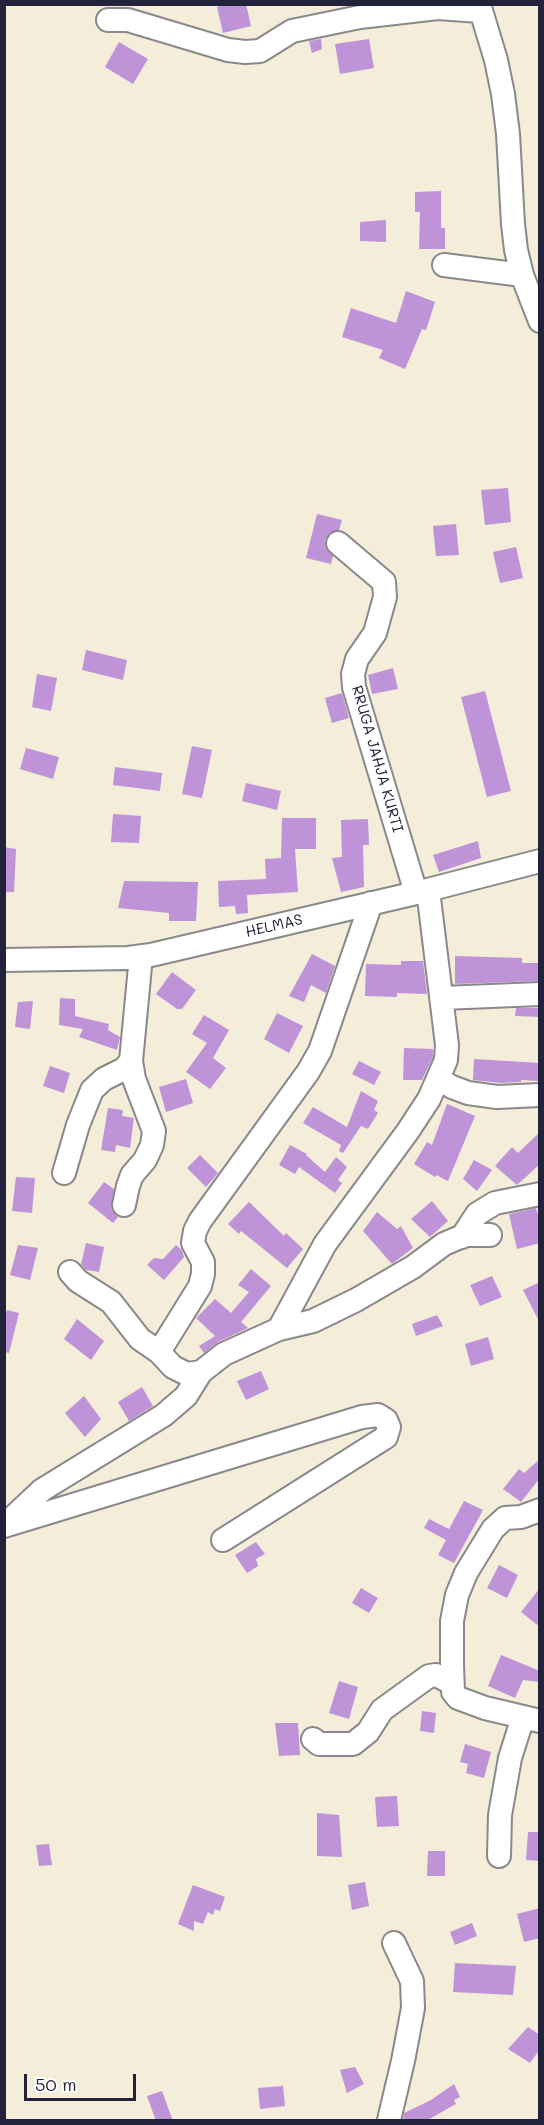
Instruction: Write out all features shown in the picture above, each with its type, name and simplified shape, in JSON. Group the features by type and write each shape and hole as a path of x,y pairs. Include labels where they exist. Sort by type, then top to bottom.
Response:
{"street":[{"path":"108,20 128,20 228,50 245,52 260,51 292,31 360,17 438,8 479,8 496,60 503,94 508,134 513,224 522,275 540,321"},
{"path":"444,265 522,275"},
{"name":"RRUGA JAHJA KURTI","path":"338,543 384,582 385,597 375,633 357,659 352,674 354,687 422,891"},
{"name":"HELMAS","path":"4,960 141,956 372,903 540,861"},
{"path":"279,1329 325,1244 429,1100 446,1060 447,1045 442,998 422,891"},
{"path":"159,1352 200,1286 203,1262 193,1243 195,1231 308,1072 320,1051 372,903"},
{"path":"124,1205 132,1174 145,1160 152,1145 154,1131 134,1079 131,1061 141,956"},
{"path":"442,998 540,994"},
{"path":"64,1173 78,1125 92,1090 104,1079 124,1070 131,1061"},
{"path":"439,1079 468,1094 497,1097 540,1095"},
{"path":"462,1237 477,1214 495,1203 540,1194"},
{"path":"4,1526 42,1490 164,1415 186,1396 201,1372 224,1354 279,1329 313,1321 356,1300 413,1267 444,1244 462,1237 490,1235"},
{"path":"70,1272 78,1281 111,1302 140,1339 159,1352 173,1367 187,1374 201,1372"},
{"path":"4,1526 362,1417 378,1415 386,1420 389,1428 386,1437 223,1540"},
{"path":"499,1856 500,1815 510,1758 531,1719 466,1703 453,1692 452,1621 457,1595 466,1573 493,1528 505,1518 521,1517 540,1510"},
{"path":"312,1739 319,1744 353,1744 368,1732 382,1710 429,1676 436,1675 452,1683"},
{"path":"388,2121 404,2061 413,2008 412,1981 394,1943"}],"building":[{"path":"226,4 246,4 251,26 223,33 217,7"},
{"path":"321,39 322,49 312,53 309,41"},
{"path":"369,39 374,68 340,74 335,44"},
{"path":"119,42 148,59 133,84 105,67"},
{"path":"441,191 441,228 445,228 445,249 419,249 420,212 415,212 415,192"},
{"path":"386,220 386,242 360,241 360,222"},
{"path":"406,291 435,302 426,330 422,329 405,369 379,358 383,350 342,337 351,308 396,323"},
{"path":"508,488 511,522 485,525 481,490"},
{"path":"317,514 342,520 339,530 328,534 325,540 326,548 333,556 331,564 306,558"},
{"path":"456,524 459,555 436,556 433,526"},
{"path":"516,547 523,578 500,583 493,552"},
{"path":"86,650 127,660 123,680 82,670"},
{"path":"393,668 398,689 372,694 368,675"},
{"path":"37,674 57,678 51,711 32,707"},
{"path":"485,691 511,791 487,797 461,697"},
{"path":"342,693 349,718 332,723 325,698"},
{"path":"192,746 212,750 202,798 182,794"},
{"path":"26,748 59,757 53,779 20,769"},
{"path":"115,767 162,773 160,791 113,785"},
{"path":"246,783 281,791 277,810 242,801"},
{"path":"113,814 141,816 139,843 111,842"},
{"path":"282,818 316,818 316,849 295,849 298,892 247,895 248,913 236,914 235,906 219,907 218,881 266,879 265,859 281,858"},
{"path":"368,819 369,845 363,845 364,887 341,892 332,858 342,857 341,820"},
{"path":"478,841 481,858 439,872 433,855"},
{"path":"4,847 16,849 14,892 4,892"},
{"path":"124,881 198,882 196,921 169,921 169,913 118,908"},
{"path":"312,954 335,966 326,993 311,985 304,1002 289,996"},
{"path":"455,956 522,958 522,963 540,963 540,981 455,984"},
{"path":"401,961 423,961 427,994 397,993 397,997 365,996 366,964 401,965"},
{"path":"172,972 196,990 182,1009 177,1009 156,994"},
{"path":"60,998 75,999 75,1016 109,1024 108,1030 120,1037 117,1050 79,1037 83,1029 59,1025"},
{"path":"33,1001 30,1029 15,1027 18,1002"},
{"path":"516,1008 540,1008 540,1017 515,1016"},
{"path":"277,1013 303,1026 289,1053 264,1039"},
{"path":"204,1015 229,1030 213,1058 226,1068 210,1089 186,1072 207,1043 192,1034"},
{"path":"404,1048 433,1049 433,1057 422,1080 403,1080"},
{"path":"474,1059 540,1063 540,1081 521,1080 521,1082 501,1083 473,1080"},
{"path":"359,1061 381,1072 374,1085 352,1074"},
{"path":"50,1066 70,1073 64,1093 43,1086"},
{"path":"186,1079 193,1103 166,1112 159,1087"},
{"path":"361,1091 378,1101 374,1110 378,1113 368,1129 361,1126 343,1153 339,1151 341,1145 303,1123 313,1107 347,1127"},
{"path":"447,1104 475,1116 448,1181 436,1175 435,1177 414,1164 427,1142 432,1145"},
{"path":"108,1108 123,1110 122,1116 134,1118 130,1148 116,1145 115,1152 101,1150"},
{"path":"540,1132 540,1164 517,1185 495,1166 512,1147 518,1153"},
{"path":"290,1145 307,1154 325,1172 336,1157 347,1167 338,1180 342,1183 335,1193 299,1167 295,1174 279,1165"},
{"path":"200,1155 218,1173 206,1187 187,1168"},
{"path":"474,1160 492,1170 477,1191 463,1179"},
{"path":"16,1177 35,1178 32,1213 12,1211"},
{"path":"104,1182 114,1189 111,1209 118,1217 113,1223 88,1203"},
{"path":"432,1201 448,1221 430,1237 411,1219"},
{"path":"249,1202 284,1236 286,1233 303,1249 287,1268 241,1231 239,1234 228,1224"},
{"path":"536,1208 540,1222 540,1243 517,1249 509,1214"},
{"path":"377,1212 397,1229 401,1226 413,1248 392,1264 363,1231"},
{"path":"86,1243 104,1247 99,1272 86,1270 81,1264"},
{"path":"18,1245 38,1248 30,1280 10,1275"},
{"path":"176,1245 182,1250 184,1257 164,1280 147,1265 154,1258 163,1259"},
{"path":"251,1269 271,1286 241,1322 248,1328 218,1342 204,1353 199,1346 215,1336 196,1318 215,1299 231,1313 249,1292 238,1285"},
{"path":"492,1276 502,1297 480,1306 470,1285"},
{"path":"540,1282 540,1323 523,1290"},
{"path":"7,1310 19,1313 9,1353 4,1352 4,1322"},
{"path":"437,1315 443,1326 416,1336 412,1324"},
{"path":"77,1319 104,1341 91,1360 64,1339"},
{"path":"488,1337 494,1359 471,1366 465,1344"},
{"path":"261,1371 269,1389 246,1400 237,1381"},
{"path":"142,1387 153,1406 129,1421 118,1402"},
{"path":"84,1396 101,1419 85,1437 65,1413"},
{"path":"540,1459 540,1478 521,1502 503,1489 519,1469 524,1473"},
{"path":"464,1501 483,1510 454,1563 438,1555 446,1540 424,1528 429,1519 449,1529"},
{"path":"256,1542 265,1554 256,1559 258,1566 247,1573 235,1555"},
{"path":"499,1565 518,1575 507,1598 487,1588"},
{"path":"361,1588 378,1598 369,1613 352,1603"},
{"path":"540,1588 540,1627 521,1612"},
{"path":"501,1655 540,1671 540,1682 523,1680 515,1698 488,1686"},
{"path":"339,1681 358,1687 349,1719 329,1713"},
{"path":"422,1711 436,1713 434,1733 420,1731"},
{"path":"275,1723 298,1723 300,1755 279,1756"},
{"path":"465,1744 491,1752 484,1778 466,1773 468,1764 460,1762"},
{"path":"397,1796 399,1826 377,1827 375,1797"},
{"path":"317,1813 339,1815 342,1857 317,1856"},
{"path":"528,1832 540,1832 540,1861 526,1860"},
{"path":"49,1844 52,1865 39,1866 36,1845"},
{"path":"428,1851 445,1851 445,1876 427,1876"},
{"path":"365,1882 369,1906 352,1910 348,1885"},
{"path":"193,1885 225,1897 220,1911 215,1909 213,1915 208,1912 203,1924 194,1921 194,1931 178,1924"},
{"path":"540,1908 540,1938 524,1942 517,1914"},
{"path":"472,1923 477,1936 455,1945 450,1932"},
{"path":"455,1963 516,1966 513,1995 453,1992"},
{"path":"528,2027 540,2035 540,2049 530,2063 508,2049"},
{"path":"355,2067 364,2084 347,2093 340,2070"},
{"path":"454,2084 460,2097 454,2100 456,2104 426,2121 403,2121 404,2113 431,2100"},
{"path":"283,2086 285,2106 260,2109 258,2088"},
{"path":"162,2091 173,2121 156,2121 147,2096"}]}
